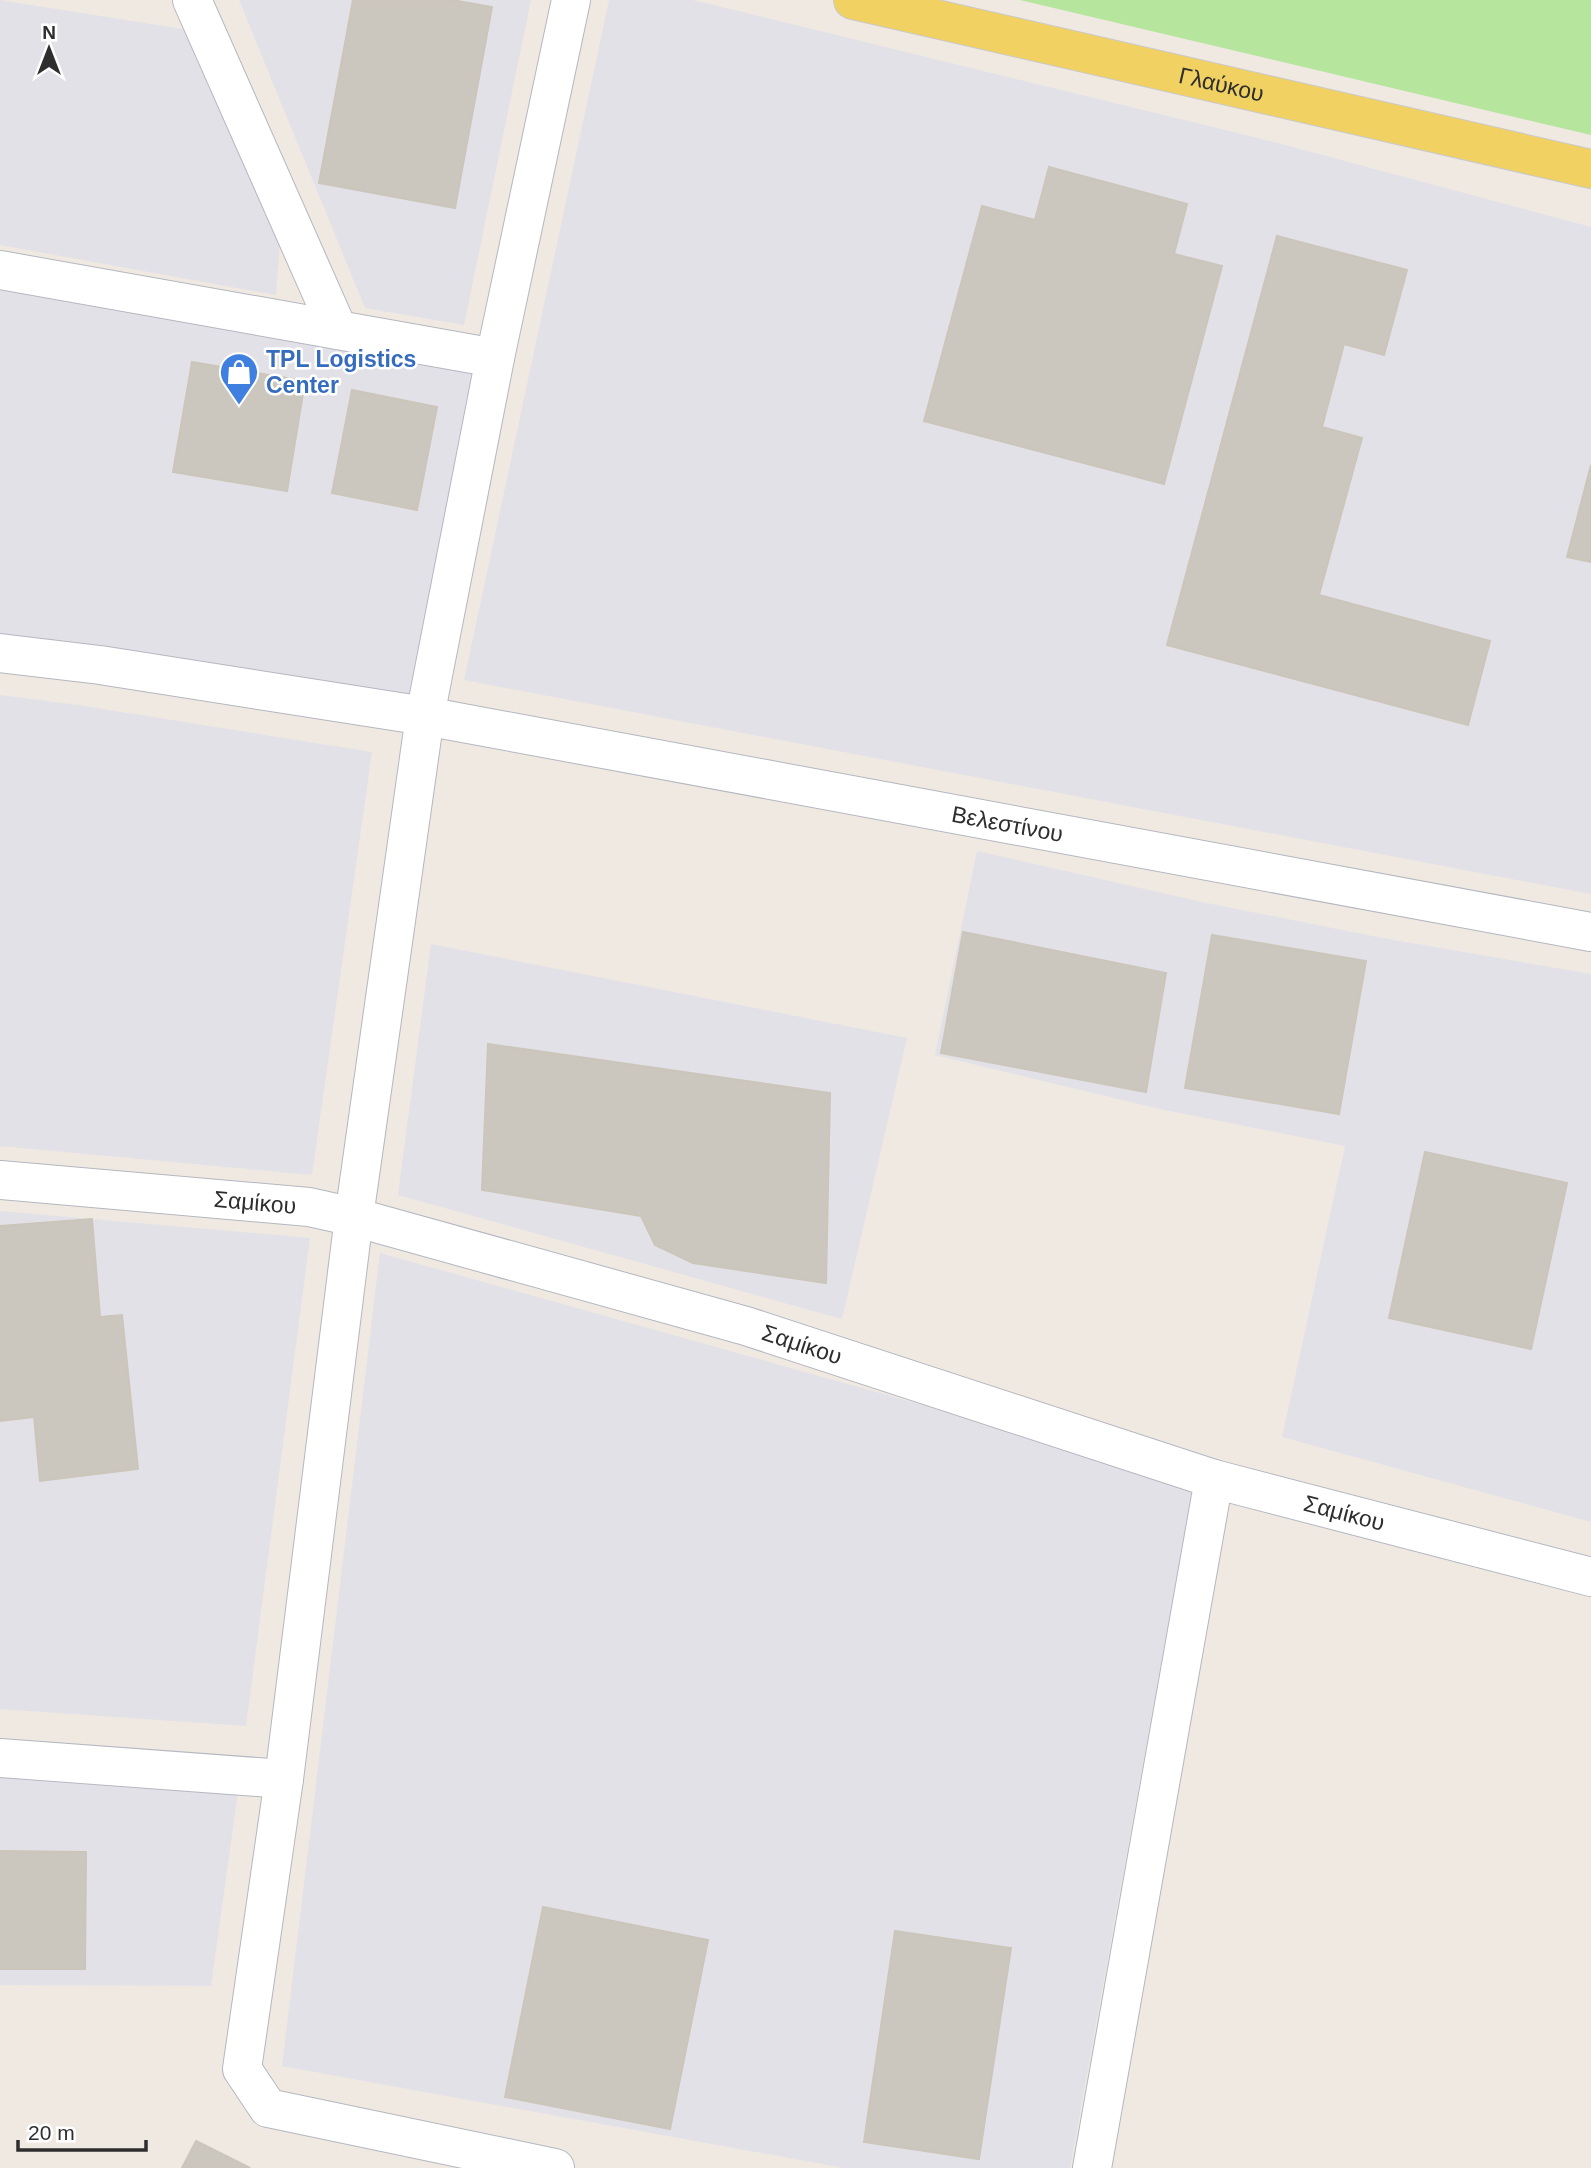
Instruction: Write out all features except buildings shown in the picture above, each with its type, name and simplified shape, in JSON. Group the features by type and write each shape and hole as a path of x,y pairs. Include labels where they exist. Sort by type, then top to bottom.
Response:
{"main road":[{"name":"Γλαύκου","path":"853,0 1591,169"}],"street":[{"path":"192,0 338,330"},
{"path":"555,2168 414,2153 268,2108 242,2069 284,1779 354,1217 425,716 495,358 571,0"},
{"path":"0,270 495,358"},
{"name":"Βελεστίνου","path":"0,653 425,716 1591,932"},
{"name":"Σαμίκου","path":"0,1180 309,1207 354,1217 746,1326 1214,1479 1591,1577"},
{"path":"1092,2168 1214,1479"},
{"path":"0,1758 284,1779"}],"shaded area":[{"path":"0,0 189,30 280,242 276,295 0,245"},
{"path":"239,0 531,0 464,325 365,308"},
{"path":"609,0 693,0 1266,140 1591,227 1591,894 464,680"},
{"path":"0,270 495,358 425,716 0,658"},
{"path":"0,695 372,752 312,1175 0,1146"},
{"path":"977,851 1202,902 1388,939 1591,974 1591,1522 1282,1437 1345,1146 1160,1109 935,1055"},
{"path":"431,944 907,1038 842,1319 398,1195"},
{"path":"0,1211 310,1238 246,1726 0,1709"},
{"path":"380,1253 1194,1481 1070,2168 844,2168 282,2066"},
{"path":"0,1777 238,1792 211,1986 0,1985"}],"green space":[{"path":"1020,0 1591,0 1591,135"}],"place":[{"name":"TPL Logistics Center","path":"239,406"}]}
